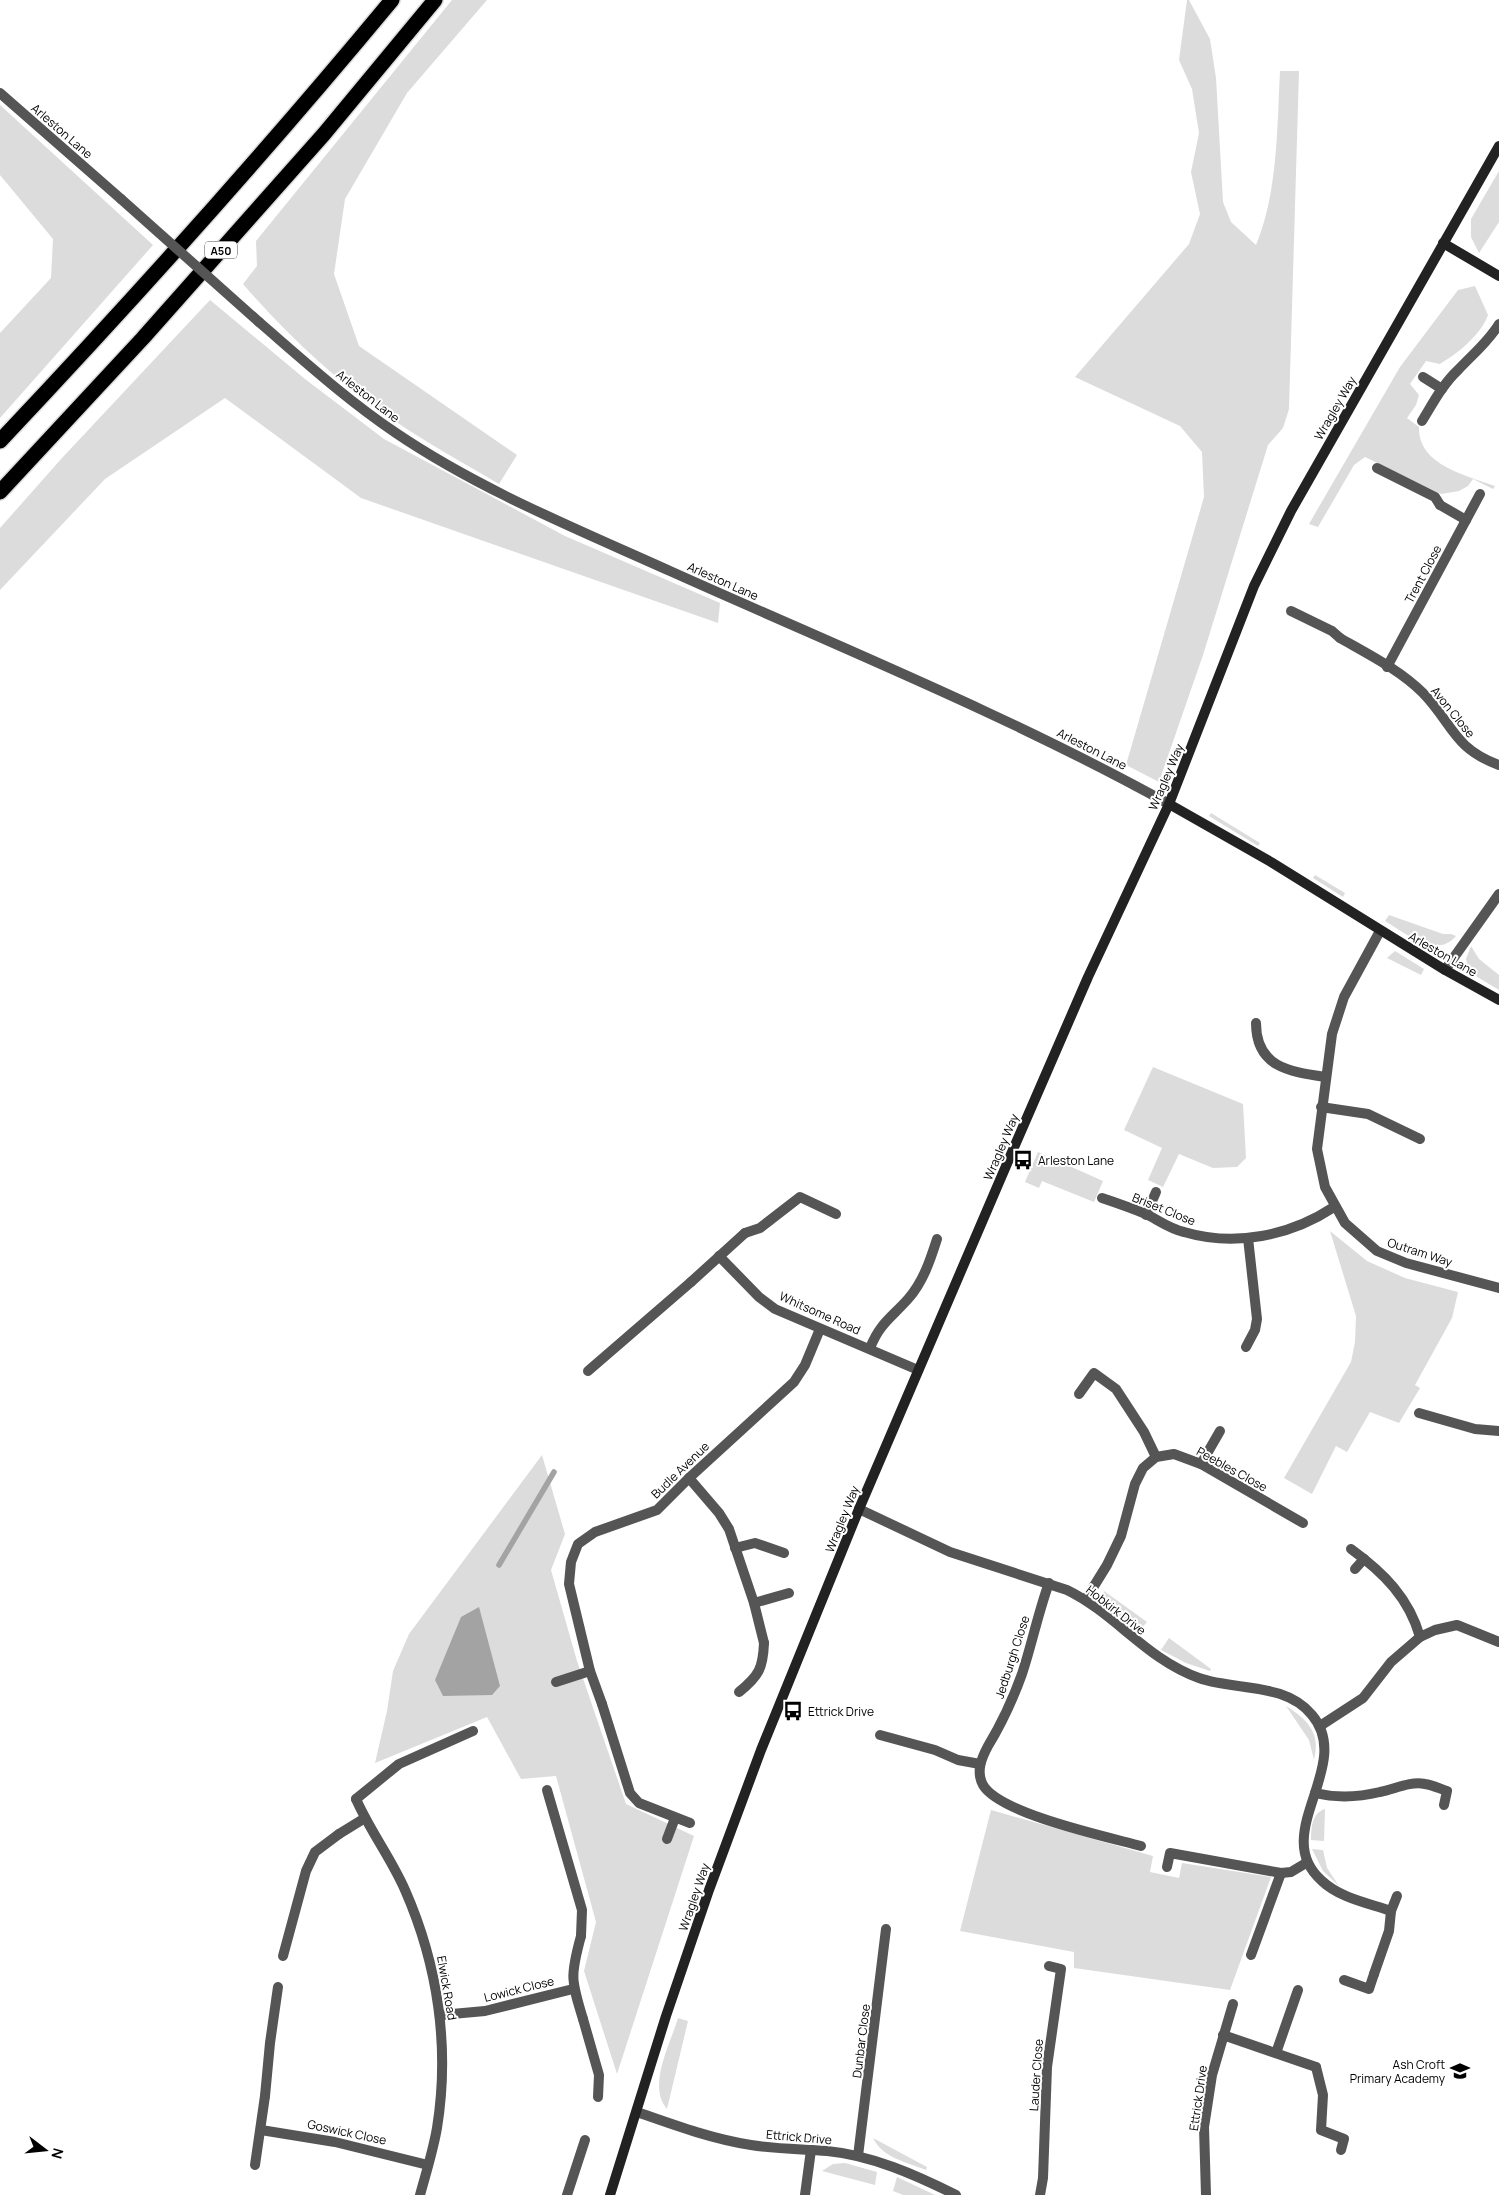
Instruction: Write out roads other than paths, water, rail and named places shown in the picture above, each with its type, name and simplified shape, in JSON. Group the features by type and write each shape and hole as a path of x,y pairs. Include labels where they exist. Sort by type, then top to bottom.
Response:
{"highway":[{"name":"A50","path":"0,441 118,316 298,113 392,0"},
{"name":"A50","path":"0,492 143,338 318,141 435,0"}],"street":[{"name":"Arleston Lane","path":"0,93 318,374 395,433 457,470 570,526 1015,725 1107,770 1271,862 1380,931 1499,1000"},
{"name":"Wragley Way","path":"610,2195 666,2016 761,1750 918,1370 1088,977 1169,804 1270,550 1499,146"},
{"path":"1444,243 1499,276"},
{"path":"1422,421 1442,389 1457,370 1478,352 1499,324"},
{"path":"1423,376 1442,389"},
{"path":"1377,468 1435,497 1440,505 1466,520"},
{"name":"Trent Close","path":"1387,666 1480,494"},
{"name":"Avon Close","path":"1291,611 1332,631 1340,638 1387,666 1423,693 1462,745 1482,758 1499,765"},
{"path":"1445,970 1499,894"},
{"name":"Outram Way","path":"1380,931 1344,997 1332,1034 1321,1107 1317,1149 1319,1167 1334,1207 1356,1235 1377,1251 1391,1258 1499,1288"},
{"path":"1256,1023 1256,1039 1278,1067 1326,1077"},
{"path":"1321,1107 1368,1114 1420,1139"},
{"path":"1146,1214 1156,1192"},
{"path":"588,1371 745,1233 760,1228 800,1197 836,1214"},
{"name":"Briset Close","path":"1102,1198 1146,1214 1182,1232 1213,1238 1270,1236 1303,1224 1334,1207"},
{"path":"1246,1347 1255,1330 1256,1319 1248,1238"},
{"name":"Whitsome Road","path":"870,1348 877,1331 909,1298 926,1271 937,1239"},
{"name":"Whitsome Road","path":"719,1256 759,1297 775,1309 918,1370"},
{"name":"Budle Avenue","path":"690,1823 639,1803 630,1793 590,1672 569,1584 571,1562 578,1544 595,1532 657,1510 688,1478 794,1382 805,1365 820,1329"},
{"path":"1079,1394 1094,1373 1116,1389 1144,1432 1156,1457 1143,1468 1135,1484 1121,1536 1107,1565 1086,1599"},
{"path":"1419,1413 1475,1428 1499,1431"},
{"path":"1202,1464 1220,1431"},
{"name":"Peebles Close","path":"1156,1457 1174,1454 1202,1464 1303,1523"},
{"path":"688,1478 719,1513 729,1529 754,1602 764,1643 763,1660 756,1678 739,1692"},
{"name":"Hobkirk Drive","path":"859,1509 950,1552 1049,1583 1086,1599 1145,1649 1165,1662 1200,1678 1272,1692 1297,1702 1312,1714 1320,1726"},
{"path":"735,1548 756,1542 784,1554"},
{"path":"1351,1549 1396,1587 1414,1616 1420,1637"},
{"path":"1355,1569 1364,1559"},
{"name":"Jedburgh Close","path":"980,1764 1004,1719 1022,1673 1049,1583"},
{"path":"754,1602 789,1592"},
{"path":"1391,1911 1345,1896 1322,1882 1306,1862 1303,1844 1305,1821 1324,1760 1325,1742 1320,1726 1363,1698 1391,1662 1420,1637 1435,1630 1457,1625 1499,1642"},
{"path":"556,1682 590,1672"},
{"name":"Elwick Road","path":"420,2195 437,2128 442,2049 441,2015 429,1954 405,1891 387,1852 365,1818 356,1799 399,1764 473,1731"},
{"path":"880,1735 935,1750 958,1760 980,1764 979,1776 984,1787 1000,1800 1054,1822 1141,1846"},
{"path":"1315,1793 1331,1797 1350,1796 1379,1792 1409,1784 1425,1784 1447,1791 1444,1805"},
{"name":"Lowick Close","path":"547,1790 582,1910 581,1936 572,1972 573,1989 599,2074 598,2096"},
{"path":"283,1956 306,1871 316,1852 339,1834 365,1818"},
{"path":"667,1839 675,1818"},
{"path":"1167,1867 1170,1853 1281,1873 1291,1872 1306,1862"},
{"path":"1251,1955 1281,1873"},
{"path":"1344,1980 1369,1989 1389,1932 1391,1911 1397,1896"},
{"name":"Dunbar Close","path":"858,2156 886,1929"},
{"name":"Lauder Close","path":"1040,2195 1043,2178 1048,2067 1061,1968 1048,1966"},
{"path":"255,2166 266,2096 270,2043 278,1986"},
{"name":"Lowick Close","path":"441,2015 485,2011 573,1989"},
{"path":"1276,2053 1298,1990"},
{"name":"Ettrick Drive","path":"1206,2195 1204,2127 1212,2076 1233,2004"},
{"path":"1223,2035 1316,2068 1323,2095 1321,2130 1344,2138 1341,2150"},
{"name":"Ettrick Drive","path":"637,2112 689,2130 750,2145 858,2156 894,2168 956,2195"},
{"name":"Goswick Close","path":"261,2130 325,2140 400,2156 428,2165"},
{"path":"567,2195 585,2140"},
{"path":"805,2195 811,2150"}],"waterway":[{"path":"499,1565 554,1472"}],"place":[{"name":"Arleston Lane","path":"1023,1160"},
{"name":"Ettrick Drive","path":"793,1711"},
{"name":"Ash Croft Primary Academy","path":"1460,2071"}]}
